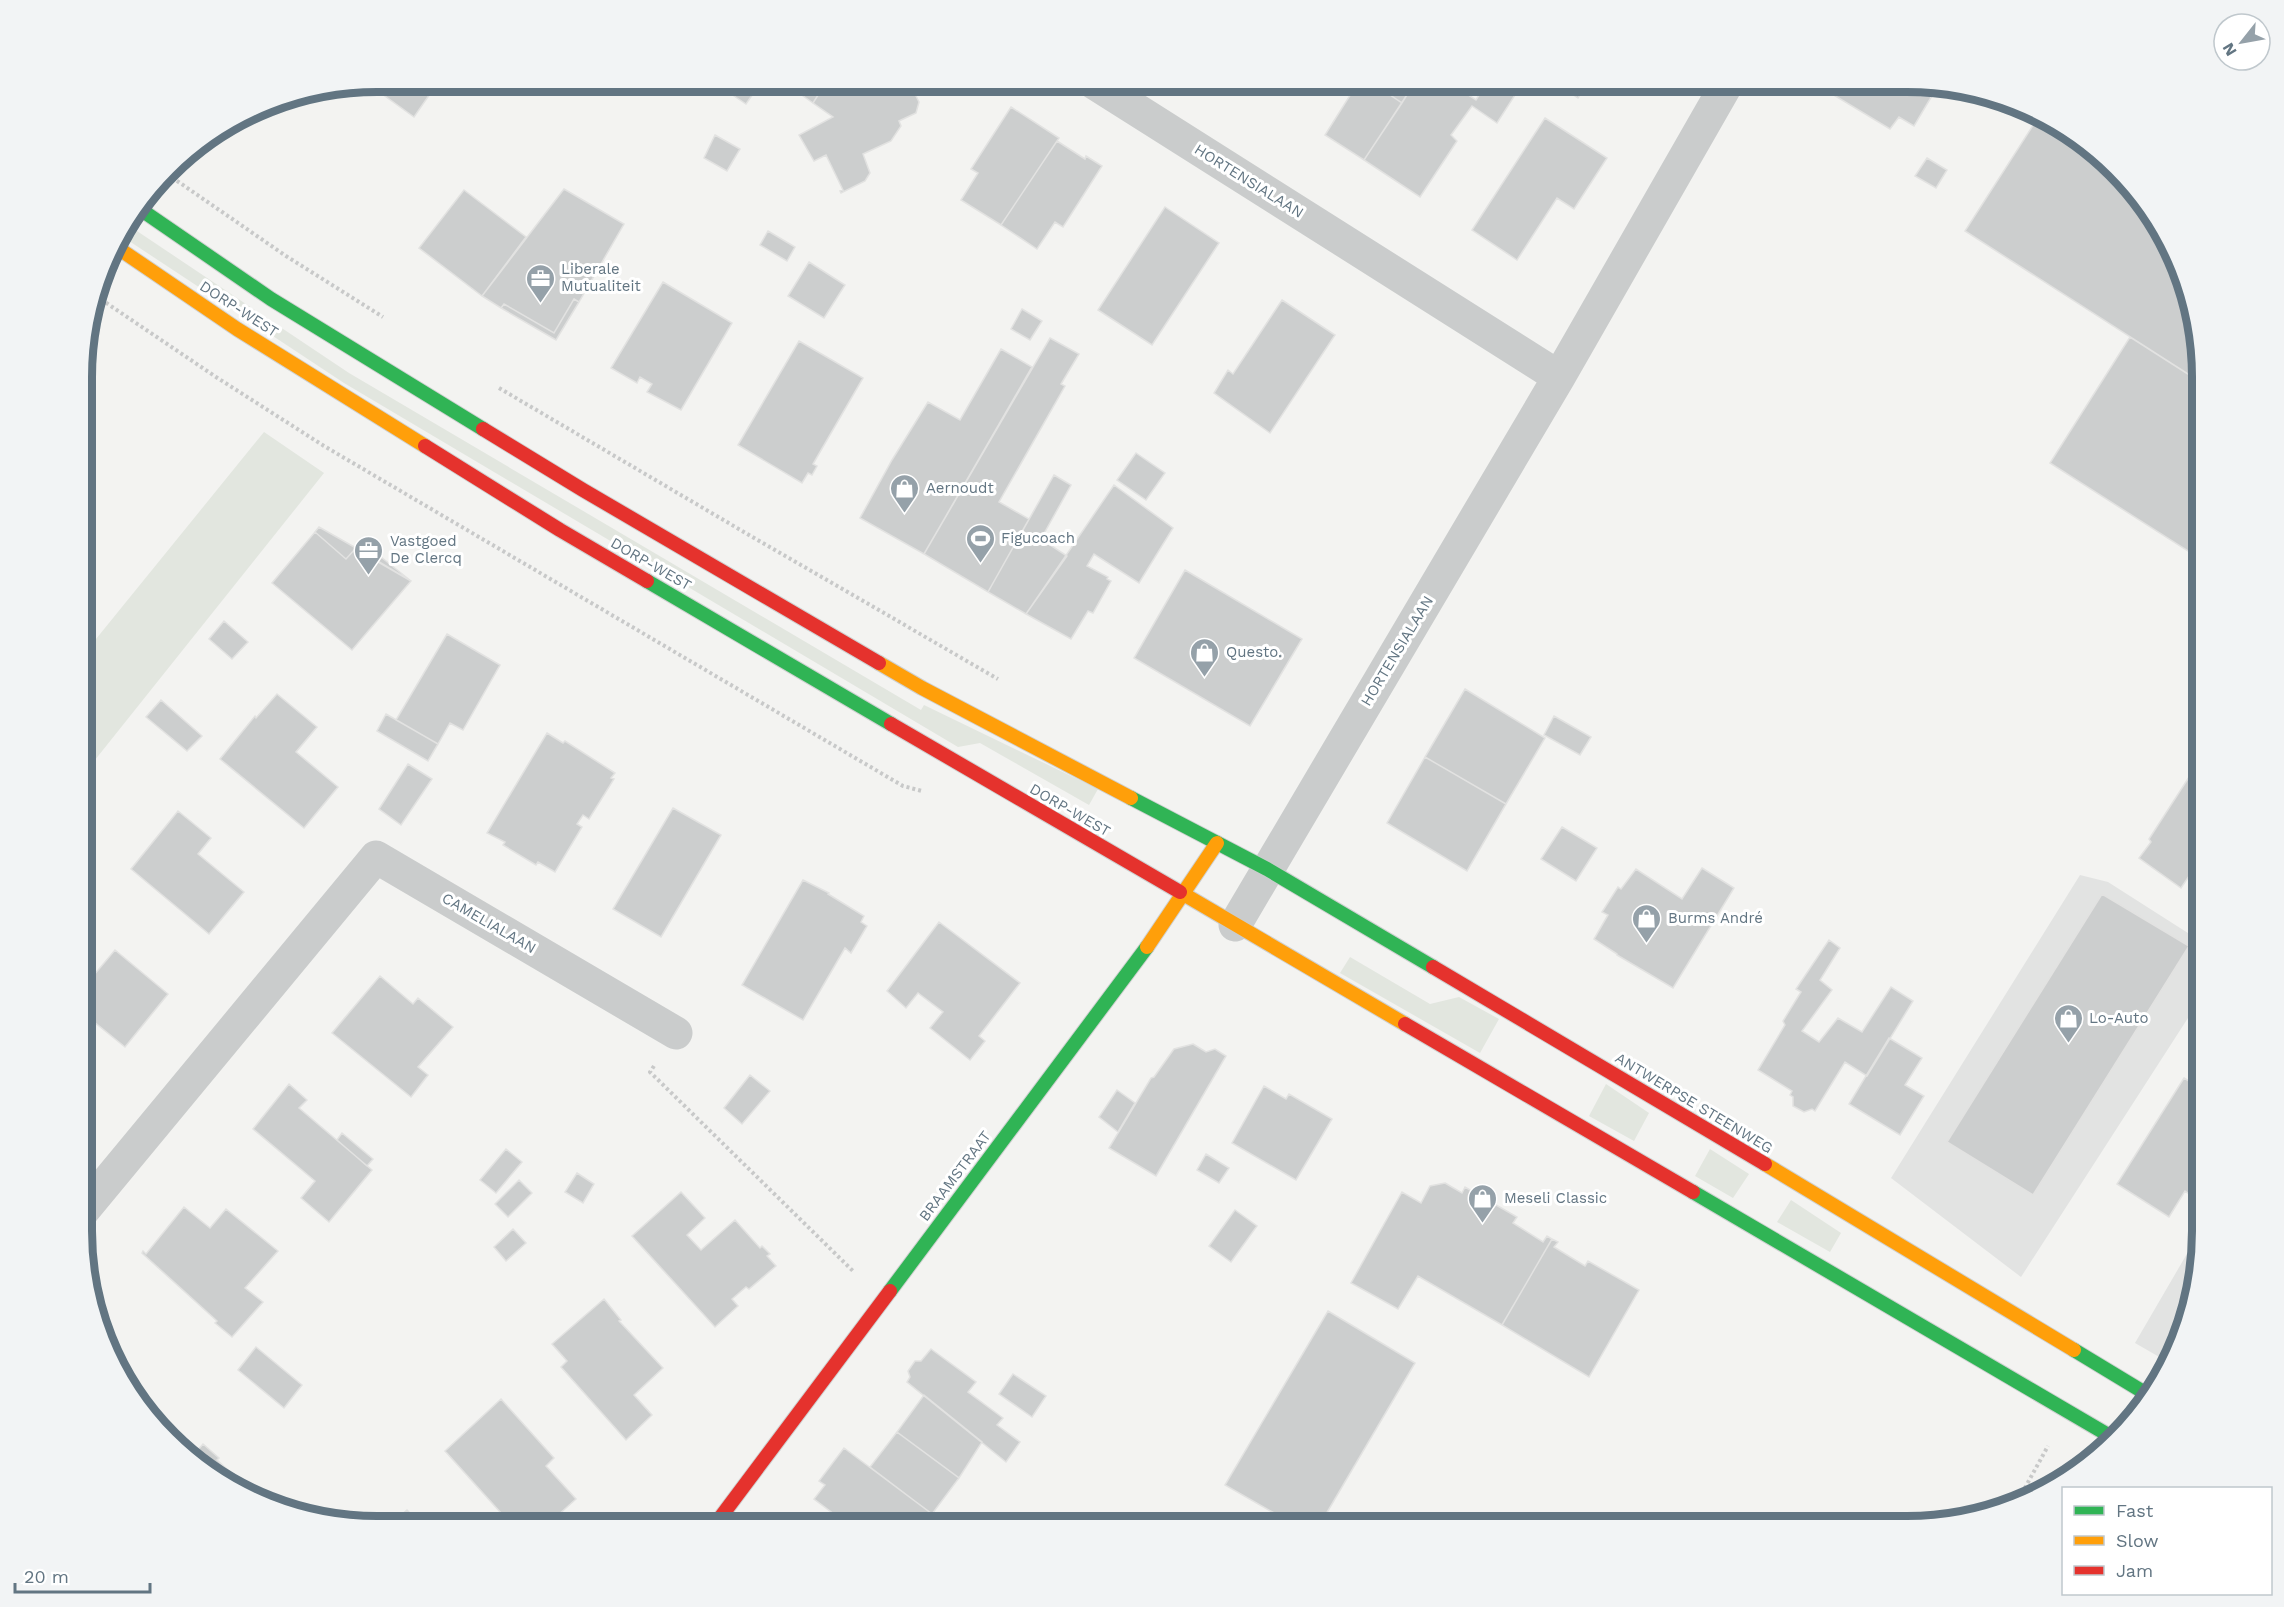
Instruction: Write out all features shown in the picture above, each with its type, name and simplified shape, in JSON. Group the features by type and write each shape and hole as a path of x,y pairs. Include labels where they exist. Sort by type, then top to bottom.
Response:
{"main road":[{"name":"DORP-WEST","path":"144,212 271,298 583,490 922,688 1217,843"},
{"name":"DORP-WEST","path":"121,250 237,329 560,530 1184,895"},
{"name":"ANTWERPSE STEENWEG","path":"1217,843 1267,869 1788,1177 2143,1392"},
{"name":"BRAAMSTRAAT","path":"721,1516 1184,895 1217,843"},
{"path":"1184,895 2107,1434"}],"street":[{"name":"HORTENSIALAAN","path":"1108,92 1559,377"},
{"name":"HORTENSIALAAN","path":"1235,925 1559,377 1722,92"},
{"name":"CAMELIALAAN","path":"92,1201 376,857 676,1033"}],"path":[{"path":"172,178 286,256 386,318"},
{"path":"102,300 324,446 903,786 923,791"},
{"path":"496,386 748,536 1006,684"},
{"path":"676,1033 651,1072 883,1300"},
{"path":"2023,1491 2068,1412"}],"shaded area":[{"path":"133,228 349,373 921,710 924,705 1098,789 1089,805 980,743 958,747 344,383 127,240"},
{"path":"264,432 324,473 92,764 92,644"},
{"path":"2080,875 2108,882 2193,936 2193,1010 2021,1277 1891,1178"},
{"path":"1350,957 1430,1004 1459,997 1499,1019 1480,1053 1340,973"},
{"path":"1606,1084 1649,1113 1634,1141 1589,1116"},
{"path":"1710,1149 1749,1174 1733,1198 1695,1176"},
{"path":"1791,1200 1841,1233 1830,1252 1777,1222"},
{"path":"2192,1245 2183,1304 2162,1359 2135,1343"}],"building":[{"path":"379,92 431,92 414,117"},
{"path":"728,92 754,92 746,104"},
{"path":"798,92 820,92 813,103"},
{"path":"820,92 912,92 919,102 916,113 899,121 901,126 891,141 863,154 870,173 865,181 841,193 840,191 843,190 826,155 814,161 799,135 833,117 813,103"},
{"path":"1352,92 1386,92 1402,103 1364,160 1325,135"},
{"path":"1386,92 1409,92 1402,103"},
{"path":"1409,92 1464,92 1476,100 1481,92 1517,92 1497,123 1472,106 1451,135 1457,141 1420,197 1364,160"},
{"path":"1569,92 1582,92 1578,98"},
{"path":"1829,92 1934,93 1914,126 1899,117 1890,129"},
{"path":"1011,107 1059,138 1001,225 961,200 978,173 971,169"},
{"path":"1545,118 1607,158 1574,209 1557,198 1517,260 1472,230"},
{"path":"2035,122 2066,139 2095,162 2122,189 2145,218 2163,250 2183,303 2190,339 2193,377 1965,231"},
{"path":"715,135 740,149 727,171 704,158"},
{"path":"1057,141 1085,159 1086,156 1102,166 1063,227 1055,222 1037,249 1001,225"},
{"path":"1927,158 1947,170 1936,188 1915,176"},
{"path":"564,189 624,224 579,302 574,299 554,333 504,304 501,308 482,296"},
{"path":"464,190 526,237 482,296 419,248"},
{"path":"1165,207 1219,243 1152,345 1098,310"},
{"path":"768,231 795,247 787,261 760,245"},
{"path":"809,262 845,285 824,318 788,296"},
{"path":"663,282 732,323 681,410 647,392 652,384 640,377 637,383 611,368"},
{"path":"574,299 579,302 556,340 501,308 504,304 554,333"},
{"path":"1282,300 1335,335 1270,433 1214,393 1228,370 1233,374"},
{"path":"1022,309 1042,321 1030,340 1011,329"},
{"path":"2130,337 2193,377 2193,554 2050,463"},
{"path":"1050,338 1079,354 1061,384 1065,386 999,502 1029,519 988,592 924,554"},
{"path":"799,341 863,378 813,464 817,466 812,475 808,473 802,483 738,445"},
{"path":"1001,349 1032,367 924,554 860,518 928,402 960,420"},
{"path":"1136,453 1165,473 1146,500 1117,480"},
{"path":"1054,475 1071,485 1041,539 1067,556 1026,614 988,592"},
{"path":"1114,485 1173,528 1139,583 1094,554 1087,566 1108,577 1107,579 1111,581 1093,613 1088,611 1071,639 1026,614"},
{"path":"319,527 356,548 346,559 315,532"},
{"path":"315,532 346,559 356,548 411,581 352,650 272,583"},
{"path":"371,549 411,581 366,555"},
{"path":"1185,570 1302,639 1250,726 1134,658"},
{"path":"224,621 248,642 232,659 209,639"},
{"path":"447,634 500,665 463,730 450,723 438,744 396,720"},
{"path":"1465,689 1545,738 1506,804 1425,757"},
{"path":"277,694 317,727 296,752 338,787 304,828 220,759 255,716 256,718"},
{"path":"161,700 202,736 187,751 146,717"},
{"path":"386,714 438,744 428,761 377,731"},
{"path":"1554,716 1591,737 1580,755 1544,735"},
{"path":"547,733 563,743 565,741 615,773 611,778 614,779 589,819 583,815 577,824 582,827 555,872 538,862 536,865 503,845 505,842 487,833"},
{"path":"1425,757 1506,804 1467,871 1387,823"},
{"path":"408,764 432,779 401,825 379,809"},
{"path":"2193,771 2193,870 2181,888 2139,858 2151,842 2149,839"},
{"path":"673,808 721,835 661,937 613,909"},
{"path":"178,811 211,838 198,854 244,892 209,934 131,869"},
{"path":"1562,827 1597,848 1576,881 1541,859"},
{"path":"1702,868 1734,888 1673,988 1594,939 1608,915 1602,912 1618,887 1621,889 1636,869 1682,899"},
{"path":"803,880 829,893 864,916 861,922 867,926 851,953 845,948 803,1020 742,985"},
{"name":"Lo-Auto","path":"2102,894 2189,946 2033,1195 1947,1142"},
{"path":"939,922 1020,983 979,1036 985,1041 970,1060 930,1028 943,1012 918,993 906,1008 887,991"},
{"path":"1829,940 1840,948 1820,980 1832,990 1802,1031 1819,1042 1838,1018 1862,1032 1891,987 1913,1001 1867,1076 1845,1062 1815,1111 1812,1109 1804,1112 1793,1106 1793,1097 1790,1095 1792,1091 1758,1070 1785,1025 1783,1021 1801,992 1796,989"},
{"path":"115,950 168,994 125,1047 92,1020 92,977"},
{"path":"380,976 413,1004 418,998 453,1027 418,1067 428,1075 411,1097 332,1033"},
{"path":"1889,1038 1922,1058 1905,1085 1924,1096 1900,1135 1849,1104"},
{"path":"1193,1044 1206,1052 1215,1049 1226,1056 1156,1176 1109,1148 1151,1078 1174,1049"},
{"path":"750,1075 770,1091 742,1124 724,1108"},
{"path":"2184,1078 2193,1084 2193,1197 2185,1191 2169,1217 2117,1184"},
{"path":"289,1084 307,1100 299,1108 372,1170 329,1222 301,1198 315,1181 253,1129"},
{"path":"1264,1086 1286,1099 1289,1094 1332,1119 1296,1180 1232,1143"},
{"path":"1117,1090 1135,1103 1118,1132 1099,1117"},
{"path":"342,1133 373,1159 367,1166 337,1140"},
{"path":"506,1149 522,1162 496,1193 480,1180"},
{"path":"1206,1154 1229,1168 1219,1183 1197,1170"},
{"path":"577,1173 594,1184 583,1203 565,1192"},
{"path":"519,1180 532,1193 508,1217 495,1204"},
{"path":"1445,1183 1462,1193 1465,1187 1517,1217 1513,1223 1543,1242 1547,1236 1552,1239 1502,1325 1418,1276 1398,1309 1351,1283 1402,1192 1421,1203 1430,1186"},
{"path":"681,1192 705,1218 687,1235 701,1250 735,1220 760,1248 762,1246 770,1254 767,1256 776,1266 749,1289 746,1287 732,1299 738,1306 715,1327 632,1236"},
{"path":"184,1207 210,1228 226,1209 278,1251 245,1288 263,1302 232,1337 142,1253 143,1251 146,1254"},
{"path":"1235,1210 1257,1226 1231,1262 1209,1246"},
{"path":"513,1229 526,1243 506,1261 494,1247"},
{"path":"1552,1239 1558,1242 1554,1247 1585,1266 1588,1261 1639,1290 1589,1377 1502,1325"},
{"path":"604,1299 621,1320 619,1321 663,1368 634,1395 652,1415 626,1440 561,1367 567,1361 552,1344"},
{"path":"1328,1311 1415,1363 1325,1516 1279,1516 1225,1485"},
{"path":"256,1347 302,1385 284,1408 238,1370"},
{"path":"931,1349 976,1382 968,1392 1003,1418 997,1425 1020,1442 1006,1462 907,1382 910,1377 908,1371 915,1361 921,1361"},
{"path":"1013,1374 1046,1396 1032,1417 999,1394"},
{"path":"924,1395 982,1442 959,1478 897,1432"},
{"path":"501,1399 554,1458 546,1466 576,1499 557,1516 504,1516 445,1451"},
{"path":"897,1432 959,1478 932,1514 870,1467"},
{"path":"203,1444 219,1458 217,1460 229,1471 227,1473 218,1468 197,1451"},
{"path":"844,1448 932,1514 930,1516 894,1516 892,1514 891,1516 837,1516 814,1499 825,1485 819,1481"},
{"path":"407,1510 413,1516 400,1516"}],"traffic: fast":[{"path":"144,212 271,299 483,429"},
{"path":"647,581 891,724"},
{"path":"1131,798 1267,869 1433,967"},
{"path":"890,1291 1147,947"},
{"path":"1693,1192 2107,1434"},
{"path":"2074,1350 2143,1392"}],"traffic: slow":[{"path":"121,250 237,329 425,446"},
{"path":"879,663 1131,798"},
{"path":"1147,947 1217,843"},
{"path":"1180,892 1405,1024"},
{"path":"1765,1164 2074,1350"}],"traffic: jam":[{"path":"483,429 879,663"},
{"path":"425,446 647,581"},
{"path":"891,724 1180,892"},
{"path":"1433,967 1765,1164"},
{"path":"1405,1024 1693,1192"},
{"path":"721,1516 890,1291"}],"place":[{"name":"Liberale Mutualiteit","path":"540,304"},
{"name":"Aernoudt","path":"905,514"},
{"name":"Figucoach","path":"980,564"},
{"name":"Vastgoed De Clercq","path":"369,576"},
{"name":"Questo.","path":"1205,678"},
{"name":"Burms André","path":"1647,944"},
{"name":"Lo-Auto","path":"2068,1044"},
{"name":"Meseli Classic","path":"1483,1224"}]}
